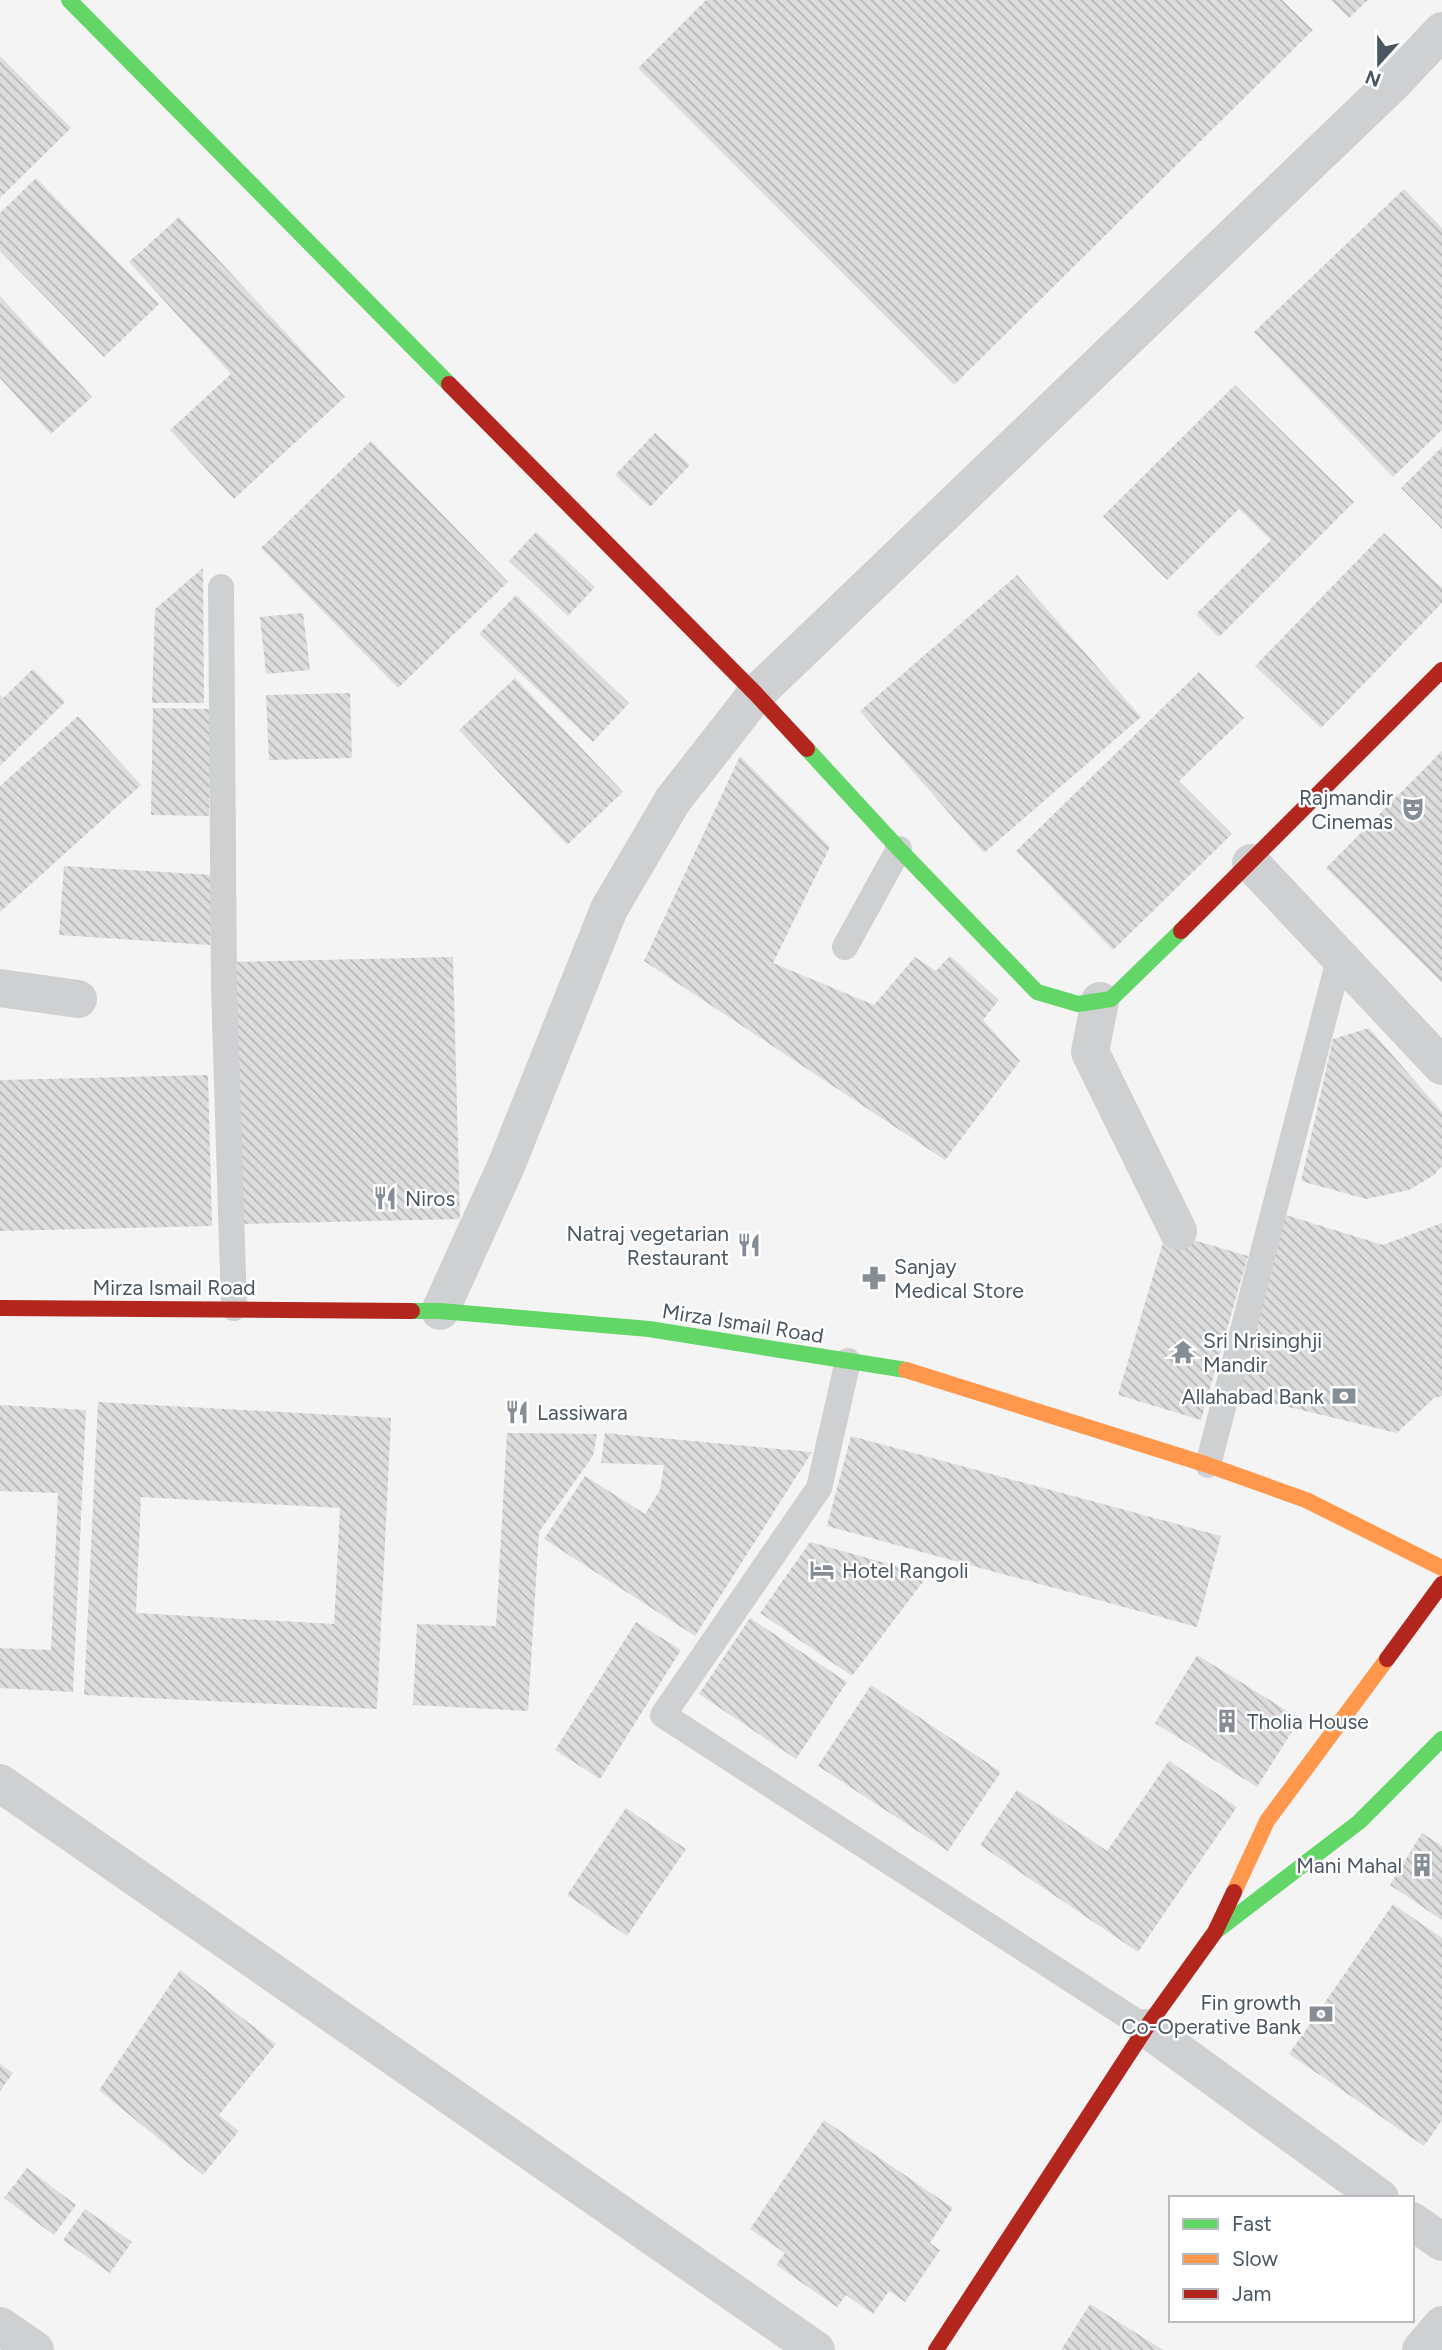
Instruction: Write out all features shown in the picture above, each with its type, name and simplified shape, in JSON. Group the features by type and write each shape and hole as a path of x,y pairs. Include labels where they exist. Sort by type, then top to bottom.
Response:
{"main road":[{"path":"69,0 756,694 899,849 1037,992 1078,1004 1111,999 1251,863 1442,670"},
{"name":"Mirza Ismail Road","path":"0,1308 440,1311 649,1329 908,1370 1208,1465 1306,1500 1442,1568"},
{"path":"936,2350 1146,2028 1215,1932 1267,1821 1442,1584"},
{"path":"1215,1932 1359,1822 1442,1740"}],"street":[{"path":"440,1311 506,1166 609,909 673,800 756,694 1393,83 1442,31"},
{"path":"1251,863 1442,1066"},
{"path":"0,988 78,999"},
{"path":"1100,1001 1090,1052 1178,1231"},
{"path":"0,1783 816,2350"},
{"path":"1146,2028 1377,2196"},
{"path":"1414,2222 1442,2242"},
{"path":"1421,2350 1442,2325"},
{"path":"0,2326 35,2350"}],"lane":[{"path":"221,587 224,988 234,1308"},
{"path":"845,947 899,849"},
{"path":"1208,1465 1340,956"},
{"path":"848,1361 819,1488 663,1715 1146,2028"}],"building":[{"path":"706,0 1282,0 1313,30 954,385 638,68"},
{"path":"1331,0 1368,0 1349,18"},
{"path":"0,56 71,128 0,198"},
{"path":"36,178 159,304 104,357 0,251 0,213"},
{"path":"1404,189 1442,228 1442,430 1393,477 1254,332"},
{"path":"179,217 345,397 234,499 170,430 231,374 129,262"},
{"path":"0,296 92,397 51,434 0,378"},
{"path":"1235,385 1354,502 1219,637 1196,614 1271,540 1239,509 1167,580 1103,516"},
{"path":"655,433 690,465 650,507 615,475"},
{"path":"371,441 508,582 398,688 261,548"},
{"path":"1442,447 1442,529 1401,488"},
{"path":"536,532 595,587 568,616 509,561"},
{"path":"1384,533 1442,588 1442,603 1321,728 1255,666"},
{"path":"203,568 204,703 152,703 155,609"},
{"path":"1017,575 1141,717 984,853 860,711"},
{"path":"516,595 629,703 593,742 479,634"},
{"path":"303,613 310,670 266,674 260,617"},
{"path":"33,669 65,702 0,766 0,695 3,698"},
{"path":"1199,672 1244,718 1179,781 1232,834 1113,950 1016,851"},
{"path":"515,678 623,792 567,845 459,730"},
{"path":"350,693 352,758 269,760 266,695"},
{"path":"153,708 211,709 209,816 151,815"},
{"path":"78,716 141,785 0,912 0,786"},
{"name":"Rajmandir Cinemas","path":"1442,751 1442,983 1326,868"},
{"path":"740,756 830,847 773,963 874,1005 915,957 936,971 950,956 999,1000 983,1020 1020,1061 945,1160 644,961"},
{"path":"64,866 214,875 210,945 59,935"},
{"path":"453,957 460,1219 242,1224 235,962"},
{"path":"1369,1028 1442,1112 1442,1166 1434,1175 1409,1190 1366,1199 1301,1181 1333,1039"},
{"path":"208,1075 212,1226 0,1231 0,1080"},
{"path":"1286,1215 1383,1245 1442,1223 1442,1396 1434,1398 1397,1433 1234,1394"},
{"path":"1166,1232 1248,1256 1201,1420 1118,1395"},
{"path":"98,1402 391,1418 377,1709 84,1695","holes":["141,1497 340,1508 334,1624 136,1613"]},
{"path":"0,1405 86,1410 73,1692 0,1688 0,1648 51,1650 58,1493 0,1491"},
{"path":"507,1433 597,1434 593,1456 539,1532 528,1711 413,1705 417,1624 496,1626"},
{"path":"605,1433 812,1452 695,1636 544,1539 585,1476 645,1514 660,1490 664,1465 601,1463"},
{"path":"851,1436 1221,1536 1197,1627 827,1526"},
{"path":"810,1542 928,1575 852,1676 760,1613"},
{"path":"750,1618 847,1682 796,1759 699,1694"},
{"path":"636,1622 681,1650 600,1779 555,1750"},
{"name":"Tholia House","path":"1197,1655 1300,1719 1257,1787 1155,1723"},
{"path":"871,1685 1001,1772 948,1851 818,1766"},
{"path":"1169,1761 1237,1807 1138,1952 980,1845 1017,1790 1107,1851"},
{"path":"626,1808 686,1849 627,1936 567,1895"},
{"name":"Mani Mahal","path":"1422,1833 1442,1846 1442,1920 1390,1885"},
{"path":"1393,1904 1442,1938 1442,2120 1424,2146 1289,2054"},
{"path":"180,1970 276,2044 219,2115 239,2131 203,2175 99,2090"},
{"path":"0,2064 13,2073 0,2091"},
{"path":"824,2120 953,2208 930,2243 940,2250 905,2302 889,2291 873,2314 846,2295 837,2307 776,2265 785,2253 750,2229"},
{"path":"27,2168 76,2205 54,2235 4,2198"},
{"path":"85,2209 132,2242 110,2273 63,2240"},
{"path":"1090,2304 1163,2350 1061,2350"}],"traffic: fast":[{"path":"69,0 449,384"},
{"path":"807,749 1037,992 1078,1004 1111,999 1181,931"},
{"path":"412,1311 440,1311 649,1329 906,1370"},
{"path":"1219,1929 1359,1822 1442,1739"}],"traffic: slow":[{"path":"906,1370 1208,1465 1306,1500 1442,1568"},
{"path":"1234,1892 1267,1821 1387,1659"}],"traffic: jam":[{"path":"449,384 756,694 807,749"},
{"path":"1181,931 1442,670"},
{"path":"0,1308 412,1311"},
{"path":"1387,1659 1442,1584"},
{"path":"936,2350 1146,2028 1215,1932 1234,1892"}],"place":[{"name":"Rajmandir Cinemas","path":"1413,809"},
{"name":"Niros","path":"385,1198"},
{"name":"Natraj vegetarian Restaurant","path":"749,1245"},
{"name":"Sanjay Medical Store","path":"874,1278"},
{"name":"Sri Nrisinghji Mandir","path":"1183,1352"},
{"name":"Allahabad Bank","path":"1344,1396"},
{"name":"Lassiwara","path":"517,1412"},
{"name":"Hotel Rangoli","path":"822,1570"},
{"name":"Tholia House","path":"1227,1721"},
{"name":"Mani Mahal","path":"1422,1865"},
{"name":"Fin growth Co-Operative Bank","path":"1321,2014"}]}
